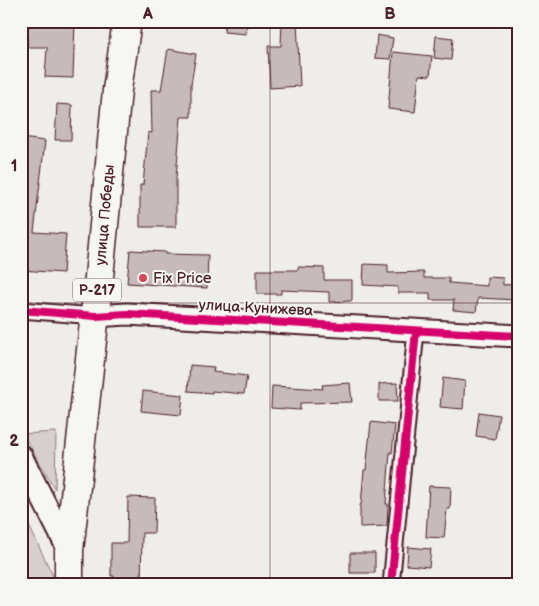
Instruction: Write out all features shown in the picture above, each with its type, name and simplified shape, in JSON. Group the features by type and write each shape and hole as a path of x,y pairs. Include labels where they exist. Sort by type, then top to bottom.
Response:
{"highway":[{"name":"улица Победы","path":"63,585 69,565 117,90 127,21"}],"street":[{"path":"21,310 95,316"},
{"name":"улица Кунижева","path":"95,316 128,314 518,336"},
{"path":"391,585 416,331"},
{"path":"21,456 69,565"}],"shaded area":[{"path":"56,432 55,489 23,434"},
{"path":"21,509 54,578 53,585 21,585"}],"building":[{"path":"46,21 75,21 73,78 45,77 47,47 27,47 28,24 46,25"},
{"path":"225,21 247,21 246,34 224,32"},
{"path":"282,21 297,21 300,86 270,88 268,46 281,46"},
{"path":"377,35 393,38 390,59 375,58"},
{"path":"436,36 453,38 451,60 434,58"},
{"path":"168,49 196,54 191,84 191,117 181,117 176,178 176,227 140,227 140,185 143,185 148,132 152,133 151,90 161,90"},
{"path":"393,52 432,56 430,76 419,75 415,112 388,109"},
{"path":"57,104 72,105 71,140 55,140"},
{"path":"21,138 45,141 34,232 66,234 63,273 21,270 21,195 24,168 21,168"},
{"path":"130,250 165,252 165,254 208,255 207,288 127,283"},
{"path":"364,264 388,265 388,273 424,272 424,278 449,278 449,283 487,286 487,277 503,278 503,285 518,284 518,300 478,298 476,312 453,310 454,300 430,300 430,293 398,293 398,287 363,285"},
{"path":"298,267 324,268 324,280 352,280 352,301 329,302 329,292 281,290 281,294 257,294 257,270 298,270"},
{"path":"190,365 214,367 213,372 247,376 244,394 188,391"},
{"path":"443,378 465,381 463,409 440,407"},
{"path":"350,383 352,402 300,403 300,410 271,408 272,386 323,389 322,385"},
{"path":"397,383 398,401 379,401 379,384"},
{"path":"143,391 183,395 181,415 141,411"},
{"path":"479,412 499,415 495,439 476,436"},
{"path":"371,422 395,425 392,453 390,452 386,504 388,504 387,526 360,527 360,505"},
{"path":"429,486 451,487 450,509 447,509 444,538 426,537"},
{"path":"128,497 155,498 154,533 142,533 141,585 113,585 114,576 111,576 111,543 127,543"},
{"path":"408,547 431,549 429,567 407,565"},
{"path":"350,553 375,553 375,573 350,573"}],"cycle path":[{"path":"21,310 95,316 127,314 518,336"},
{"path":"391,585 416,331"}],"place":[{"name":"Fix Price","path":"143,278"}]}
